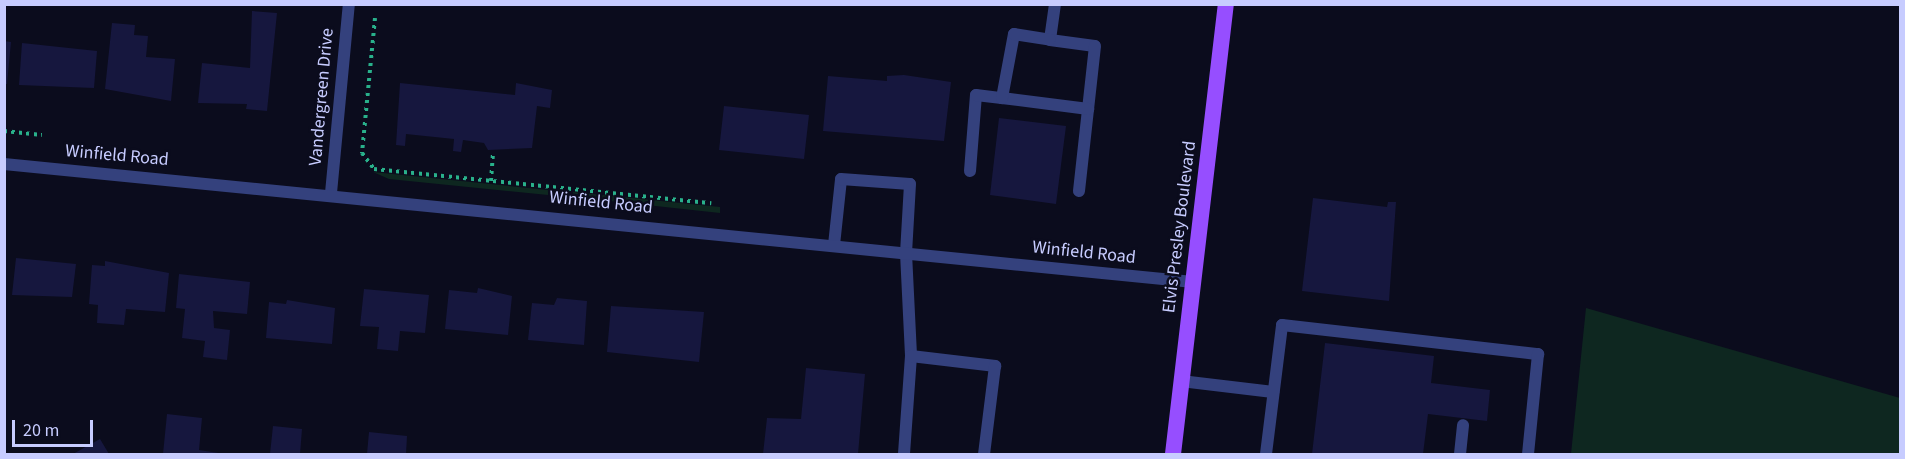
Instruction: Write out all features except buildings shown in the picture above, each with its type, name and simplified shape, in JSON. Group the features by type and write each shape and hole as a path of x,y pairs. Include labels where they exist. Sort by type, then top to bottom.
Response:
{"main road":[{"name":"Elvis Presley Boulevard","path":"1173,454 1226,4"}],"street":[{"name":"Vandergreen Drive","path":"331,193 349,4"},
{"path":"1050,40 1055,4"},
{"path":"1002,98 1014,34 1095,46 1078,191"},
{"path":"970,171 976,95 1088,110"},
{"name":"Winfield Road","path":"4,164 331,193 1193,282"},
{"path":"834,246 841,179 910,184 906,253 911,356 904,454"},
{"path":"1266,454 1282,325 1538,354 1528,454"},
{"path":"911,356 995,366 984,454"},
{"path":"1181,381 1273,392"},
{"path":"1460,454 1463,424"}],"path":[{"path":"375,18 362,142 367,164 491,181 711,203"},
{"path":"4,131 42,135"},
{"path":"491,181 493,154"}],"green space":[{"path":"373,172 548,190 548,195 389,179"},
{"path":"573,192 720,207 720,213 573,197"},
{"path":"1586,308 1900,398 1900,454 1571,454"}]}
